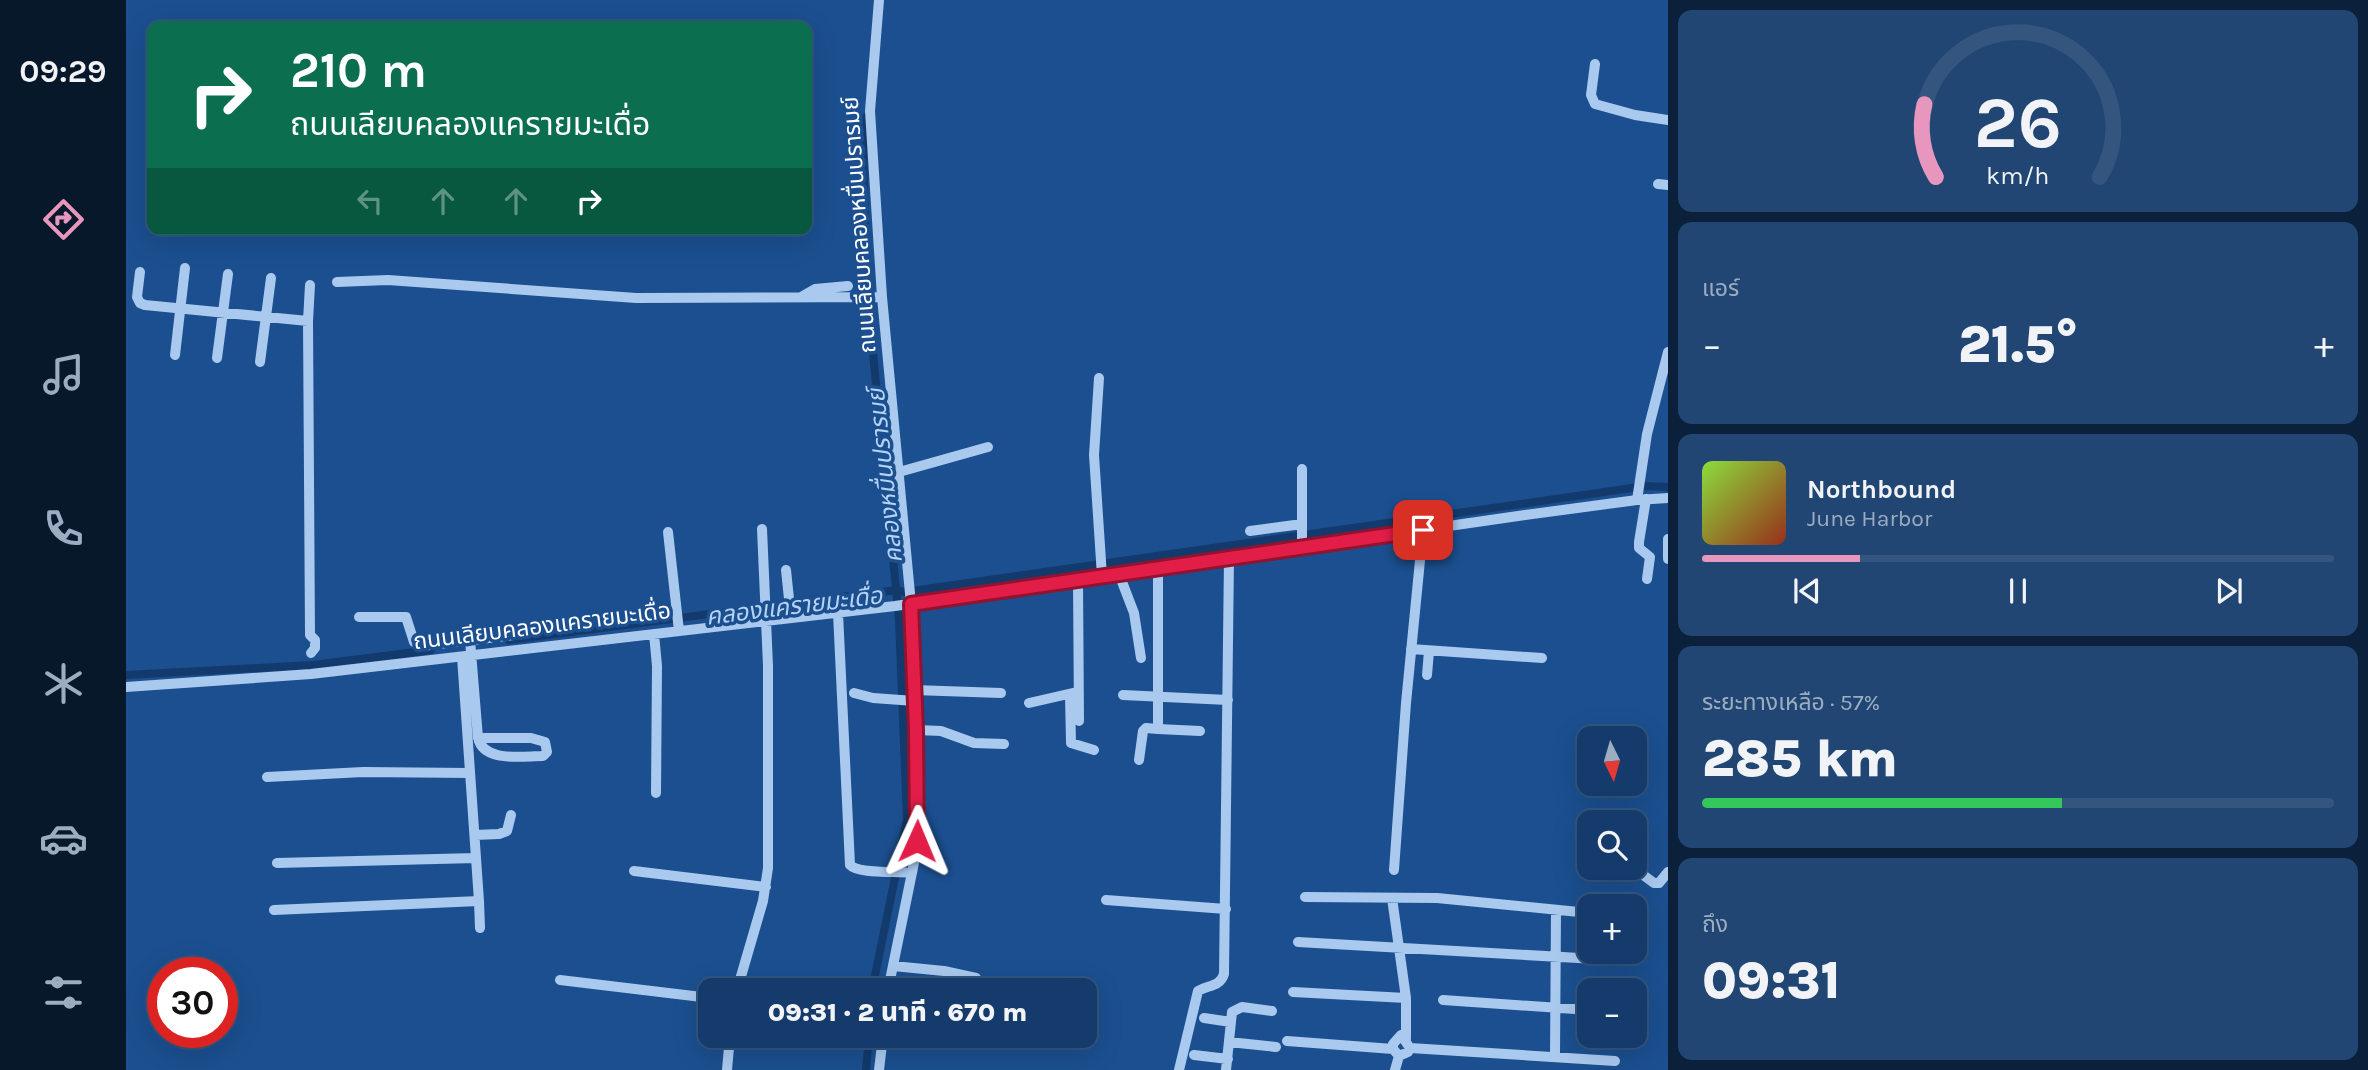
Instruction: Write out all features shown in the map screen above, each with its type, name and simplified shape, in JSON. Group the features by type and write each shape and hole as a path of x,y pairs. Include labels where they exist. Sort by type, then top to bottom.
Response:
{"street":[{"name":"ถนนเลียบคลองหมื่นปรารมย์","path":"879,0 870,111 876,297 899,472 908,698 916,730 918,820 902,872 890,978"},
{"path":"1595,64 1591,95 1595,104 1635,115 1668,120"},
{"path":"175,355 185,268"},
{"path":"139,272 140,303 308,321"},
{"path":"217,358 228,274"},
{"path":"260,362 271,278"},
{"path":"337,282 388,280 636,298 876,297"},
{"path":"310,285 310,635 315,640 311,665"},
{"path":"801,297 815,289 848,286"},
{"path":"1647,579 1650,557 1639,548 1640,494 1647,434 1668,352"},
{"path":"1099,378 1094,455 1102,569"},
{"path":"899,472 988,447"},
{"path":"1250,531 1302,535 1302,470"},
{"name":"ถนนเลียบคลองแครายมะเดื่อ","path":"126,687 311,665 654,634 678,624 766,614 838,613 906,600 1079,580 1102,569 1119,574 1229,558 1302,535 1423,530 1640,494 1668,498"},
{"path":"740,978 766,887 766,614 762,529"},
{"path":"1394,870 1423,530"},
{"path":"668,531 678,624"},
{"path":"1668,539 1668,559"},
{"path":"1179,1070 1198,991 1222,980 1226,909 1229,558"},
{"path":"1158,569 1158,729"},
{"path":"786,570 790,612"},
{"path":"1119,574 1134,613 1141,658"},
{"path":"1079,580 1071,743 1094,750"},
{"path":"838,613 850,865 860,872 902,872"},
{"path":"359,617 406,617 417,645 469,650 514,635"},
{"path":"654,634 657,666 656,793"},
{"path":"1411,649 1542,658"},
{"path":"469,650 478,738 480,747 487,753 543,756 548,746 545,741 531,738 478,738"},
{"path":"469,650 470,773 480,928"},
{"path":"1427,675 1429,651"},
{"path":"854,693 908,698 1001,693"},
{"path":"1029,704 1075,693"},
{"path":"1075,693 1079,721"},
{"path":"1123,695 1228,700"},
{"path":"1139,760 1146,728 1200,731"},
{"path":"916,730 941,731 974,743 1004,744"},
{"path":"505,738 505,755"},
{"path":"267,777 363,772 470,773"},
{"path":"475,835 506,831 511,815"},
{"path":"277,863 476,858"},
{"path":"634,871 766,887"},
{"path":"1647,878 1659,883 1668,872"},
{"path":"1305,897 1437,898 1577,913"},
{"path":"1229,1042 1396,1052 1405,1055 1408,1044 1406,998 1392,898"},
{"path":"1106,900 1226,909"},
{"path":"274,910 479,901"},
{"path":"1555,1057 1556,912"},
{"path":"1298,942 1577,958"},
{"path":"893,966 976,978"},
{"path":"560,980 698,997"},
{"path":"1293,992 1406,998"},
{"path":"1443,1000 1577,1009"},
{"path":"1194,1055 1227,1064 1232,1012 1236,1009 1272,1011"},
{"path":"1205,1018 1231,1022"},
{"path":"1395,1070 1401,1035 1408,1044 1615,1061"},
{"path":"727,1070 729,1048"},
{"path":"879,1070 882,1048"}],"waterway":[{"name":"คลองหมื่นปรารมย์","path":"866,117 863,155 868,302 899,619 907,819 874,978"},
{"name":"คลองแครายมะเดื่อ","path":"509,640 896,590 905,592 1646,486 1668,487"},
{"name":"คลองแครายมะเดื่อ","path":"126,675 313,665 431,650"},
{"name":"คลองหมื่นปรารมย์","path":"866,1070 868,1048"}],"route":[{"path":"917,841 911,604 1423,530"}]}
